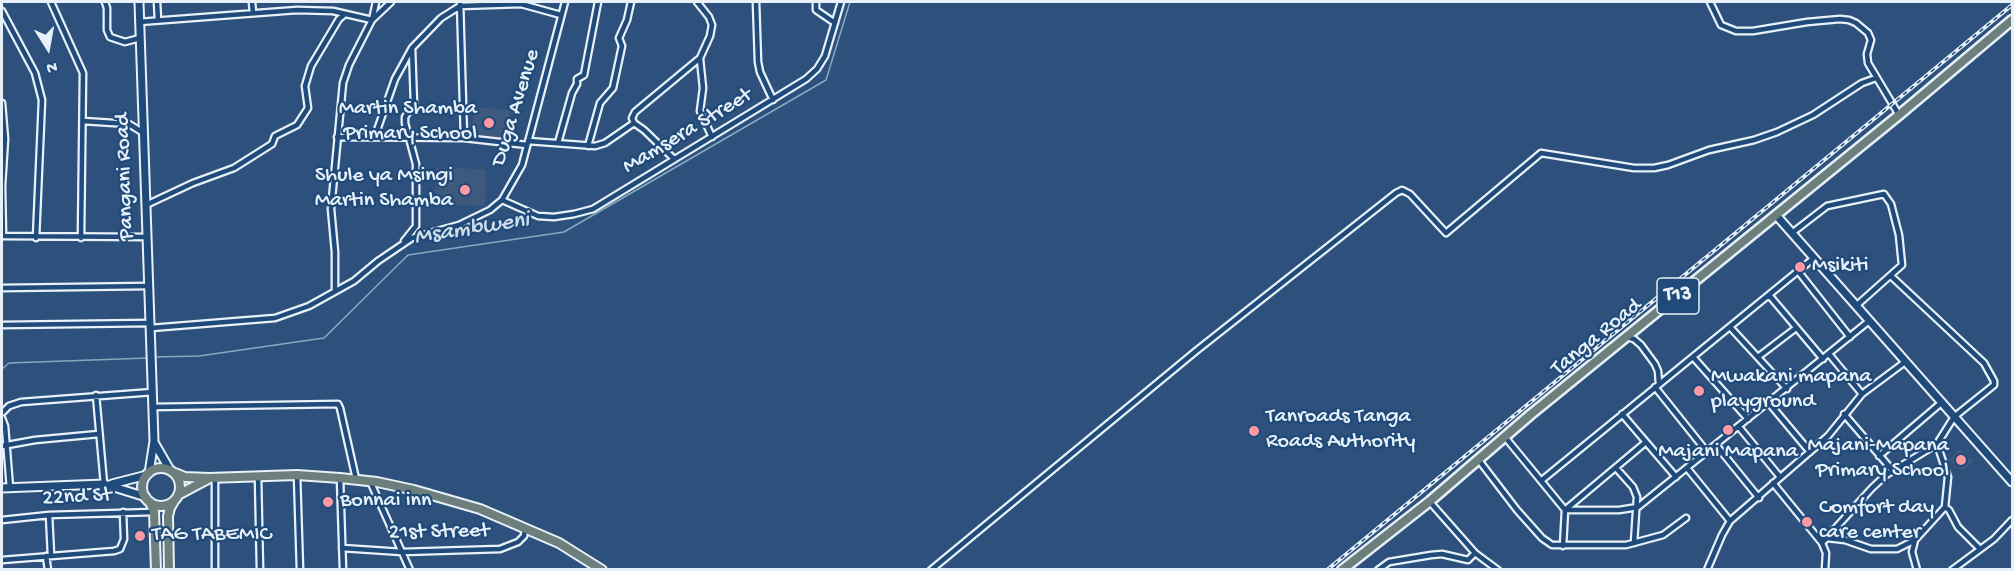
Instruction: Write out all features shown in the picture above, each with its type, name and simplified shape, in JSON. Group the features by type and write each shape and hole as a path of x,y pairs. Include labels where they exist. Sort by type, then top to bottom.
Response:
{"highway":[{"name":"Tanga Road","path":"1344,569 1430,501 1478,459 2013,20"}],"main road":[{"path":"156,570 154,512 143,486 148,474 159,468 185,477 340,477 370,481 442,497 480,509 559,543 602,570"},
{"path":"169,570 168,516 180,484 172,472"},
{"path":"148,499 159,505 170,503 212,478"}],"street":[{"path":"51,2 83,73 81,238"},
{"path":"105,2 107,30 110,38 125,42 140,38"},
{"name":"Pangani Road","path":"139,2 154,441 148,474"},
{"path":"157,2 158,21"},
{"path":"252,2 253,13"},
{"path":"335,291 335,252 331,209 343,83 349,65 372,20 376,2"},
{"path":"372,20 391,2"},
{"name":"Duga Avenue","path":"2,325 151,326 228,324 275,318 309,306 354,281 412,238 459,225 478,217 502,200 522,165 565,2"},
{"path":"558,143 577,79 584,75 598,2"},
{"path":"588,146 600,103 613,88 622,46 619,38 627,20 631,2"},
{"path":"674,159 634,123 632,118 635,112 700,58 710,36 712,25 709,16 698,2"},
{"path":"756,2 758,62 773,100"},
{"path":"816,2 816,10 835,22"},
{"name":"Mamsera Street","path":"502,200 538,216 554,217 593,209 806,79 817,69 825,56 841,2"},
{"path":"1710,2 1720,25 1736,31 1753,31 1807,21 1840,20 1856,23 1868,33 1871,40 1867,54 1868,63 1899,115"},
{"path":"460,4 464,138"},
{"path":"375,136 395,79 412,48 441,18 460,4 521,4 561,15"},
{"path":"2,10 34,73 42,100 36,238"},
{"path":"139,22 316,10 372,20"},
{"path":"146,205 234,168 272,144 275,136 297,125 308,108 304,86 311,66 339,19 345,14"},
{"path":"403,243 416,226 416,164 405,117 414,104 412,48"},
{"path":"700,58 703,88 700,111 712,137"},
{"path":"931,570 1118,415 1389,197 1402,190 1410,194 1446,233 1540,153 1634,168 1668,165 1709,150 1754,140 1777,132 1813,115 1862,83 1876,78"},
{"path":"2,104 4,139 2,236 147,237"},
{"path":"83,121 129,124 142,132"},
{"path":"337,137 464,138 588,146 605,143 634,123"},
{"path":"1792,233 1827,206 1884,194 1891,204 1903,258 1902,265 1856,306"},
{"path":"1776,215 2013,482"},
{"path":"1542,480 1814,258"},
{"path":"1798,271 1850,337"},
{"path":"1822,543 1872,488 1893,471 1937,444 1954,417 1994,385 1984,363 1891,276"},
{"path":"2,288 149,286"},
{"path":"1768,295 1823,359"},
{"path":"1565,510 1619,510 1638,507 1869,321"},
{"path":"1730,327 1787,388"},
{"path":"1758,357 1796,328"},
{"path":"1627,337 1641,345 1655,364 1658,370 1657,386 1707,452"},
{"path":"1829,354 1862,394"},
{"path":"1693,357 1748,419"},
{"path":"1707,570 1730,521 1828,435 1862,394 1905,362"},
{"path":"2,413 9,406 21,402 153,392"},
{"path":"96,395 107,485"},
{"path":"1769,403 1810,452"},
{"path":"1880,456 1941,403"},
{"path":"153,407 338,404 356,479"},
{"path":"1622,414 1676,477"},
{"path":"1844,414 1893,471"},
{"path":"2,418 5,426 4,446 10,488"},
{"path":"1738,427 1780,477"},
{"path":"4,446 35,440 99,434"},
{"path":"1505,437 1565,510 1563,546"},
{"path":"154,441 172,472"},
{"path":"1565,510 1646,442"},
{"path":"1827,538 1845,540 1871,549 1897,549 1915,540 1945,507 1948,477 1937,444"},
{"path":"1716,445 1758,498"},
{"path":"1478,459 1542,538 1552,545 1617,546 1634,543 1663,535 1686,518"},
{"path":"1616,468 1633,487 1638,507 1634,543"},
{"path":"1687,468 1730,521"},
{"path":"2,488 107,485 148,474"},
{"path":"258,476 260,570"},
{"path":"297,476 300,570"},
{"path":"340,477 343,570"},
{"path":"212,478 215,570"},
{"path":"370,481 410,570"},
{"path":"1773,483 1822,543 1826,553 1825,570"},
{"path":"107,485 148,499"},
{"path":"1430,501 1475,553 1498,570"},
{"path":"1945,507 1958,527 1980,549"},
{"name":"22nd St","path":"2,520 49,514 154,512"},
{"path":"2,560 120,549 124,539 123,513"},
{"path":"48,570 49,514"},
{"path":"1952,570 1994,539 2013,520"},
{"name":"21st Street","path":"342,548 402,552 500,549 518,542 524,536 525,528"},
{"path":"1915,540 1912,552 1917,570"},
{"path":"1378,570 1389,562 1442,554 1468,560 1475,553"}],"shaded area":[{"name":"Martin Shamba Primary School","path":"474,107 511,110 502,139 471,137"},
{"path":"436,168 486,169 485,206 436,204"},
{"name":"Majani-Mapana Primary School","path":"1959,449 1973,461 1963,471 1949,460"}],"waterway":[{"name":"Msambweni","path":"153,357 199,356 324,338 408,255 564,232 826,80 850,2"},
{"name":"Msambweni","path":"2,369 9,363 148,358"}],"railway":[{"path":"1327,570 2012,5"}],"place":[{"name":"Martin Shamba Primary School","path":"489,123"},
{"name":"Shule ya Msingi Martin Shamba","path":"465,190"},
{"name":"Msikiti","path":"1800,267"},
{"name":"Mwakani mapana playground","path":"1699,391"},
{"name":"Majani Mapana","path":"1728,430"},
{"name":"Tanroads Tanga Roads Authority","path":"1254,431"},
{"name":"Majani-Mapana Primary School","path":"1961,460"},
{"name":"Bonnai inn","path":"328,502"},
{"name":"Comfort day care center","path":"1807,522"},
{"name":"TAG TABEMIC","path":"140,536"}]}
